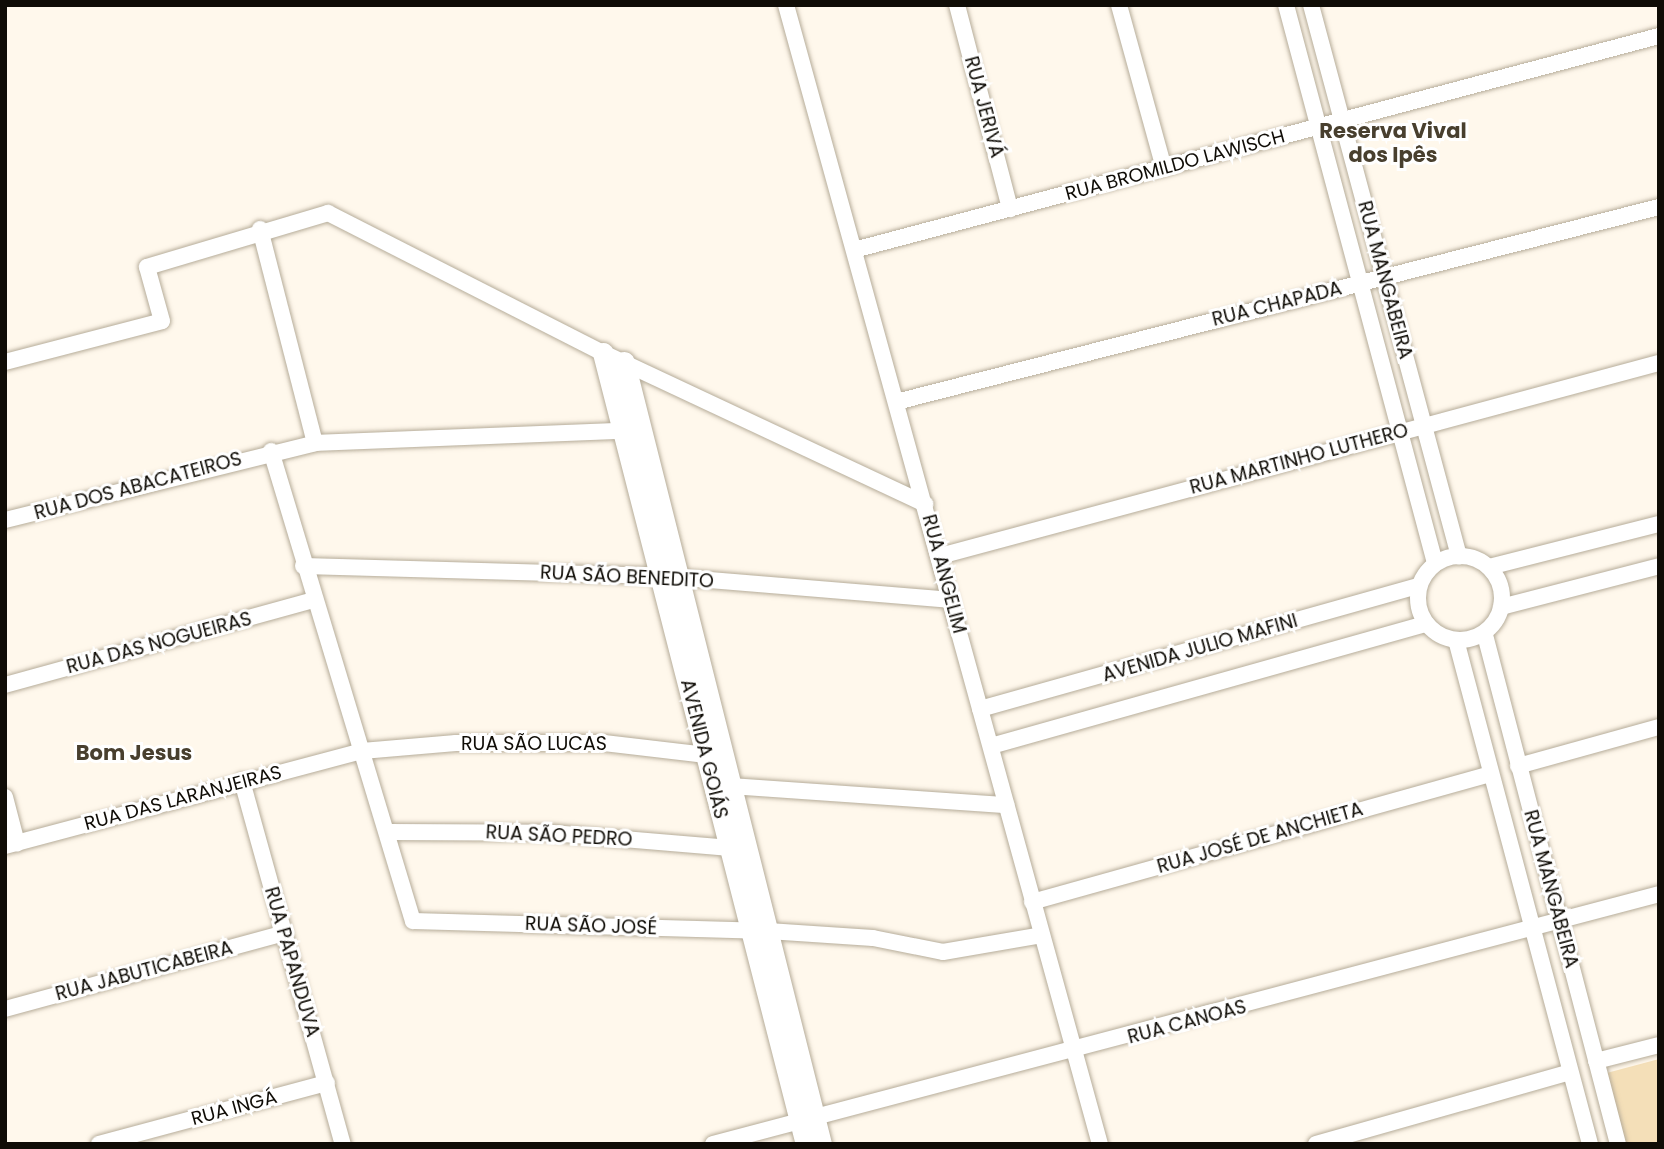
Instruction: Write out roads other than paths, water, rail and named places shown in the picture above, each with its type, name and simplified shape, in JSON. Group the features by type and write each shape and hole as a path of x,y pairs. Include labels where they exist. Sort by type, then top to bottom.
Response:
{"street":[{"name":"RUA ANGELIM","path":"786,5 1100,1144"},
{"name":"RUA JERIVÁ","path":"957,5 1010,209"},
{"path":"1119,5 1164,168"},
{"name":"RUA MANGABEIRA","path":"1286,5 1435,563"},
{"name":"RUA MANGABEIRA","path":"1311,5 1459,556"},
{"name":"RUA BROMILDO LAWISCH","path":"854,250 1659,36"},
{"name":"RUA CHAPADA","path":"896,402 1659,207"},
{"path":"5,362 162,321 147,267 260,229 328,213 603,353 925,504"},
{"path":"260,229 315,443"},
{"name":"AVENIDA GOIÁS","path":"603,353 632,430 669,577 706,755 730,848 759,932"},
{"name":"AVENIDA GOIÁS","path":"624,362 632,430"},
{"name":"RUA MARTINHO LUTHERO","path":"940,556 1659,363"},
{"name":"RUA DOS ABACATEIROS","path":"5,520 271,451 315,443 632,430"},
{"path":"271,451 313,600 388,832"},
{"path":"1489,567 1502,592 1501,607 1485,635 1455,640 1426,624 1419,586 1435,563 1459,556 1489,567 1659,524"},
{"name":"RUA SÃO BENEDITO","path":"303,566 669,577 950,600"},
{"path":"1501,607 1659,566"},
{"name":"AVENIDA GOIÁS","path":"669,577 731,786 759,932 807,1120 821,1144"},
{"name":"AVENIDA JULIO MAFINI","path":"981,709 1419,586"},
{"name":"RUA DAS NOGUEIRAS","path":"5,685 313,600"},
{"name":"AVENIDA JULIO MAFINI","path":"991,746 1426,624"},
{"name":"RUA MANGABEIRA","path":"1485,635 1618,1144"},
{"name":"RUA MANGABEIRA","path":"1455,640 1590,1144"},
{"path":"1518,766 1659,727"},
{"name":"RUA SÃO LUCAS","path":"362,751 456,743 604,743 706,755"},
{"name":"RUA DAS LARANJEIRAS","path":"11,845 362,751"},
{"name":"RUA JOSÉ DE ANCHIETA","path":"1032,902 1489,774"},
{"name":"RUA PAPANDUVA","path":"242,781 282,934 343,1144"},
{"path":"731,786 1006,805"},
{"path":"5,797 11,845"},
{"name":"RUA SÃO PEDRO","path":"388,832 552,832 730,848"},
{"name":"RUA SÃO JOSÉ","path":"388,832 413,921 873,938 943,952 1042,935"},
{"name":"RUA CANOAS","path":"713,1144 1075,1052 1659,894"},
{"name":"RUA JABUTICABEIRA","path":"5,1009 282,934"},
{"path":"1596,1061 1659,1045"},
{"path":"1315,1144 1570,1072"},
{"name":"RUA INGÁ","path":"99,1144 327,1083"},
{"name":"AVENIDA GOIÁS","path":"806,1144 807,1120"}],"district":[{"name":"Reserva Vival dos Ipês","path":"1393,143"},
{"name":"Bom Jesus","path":"134,753"}]}
